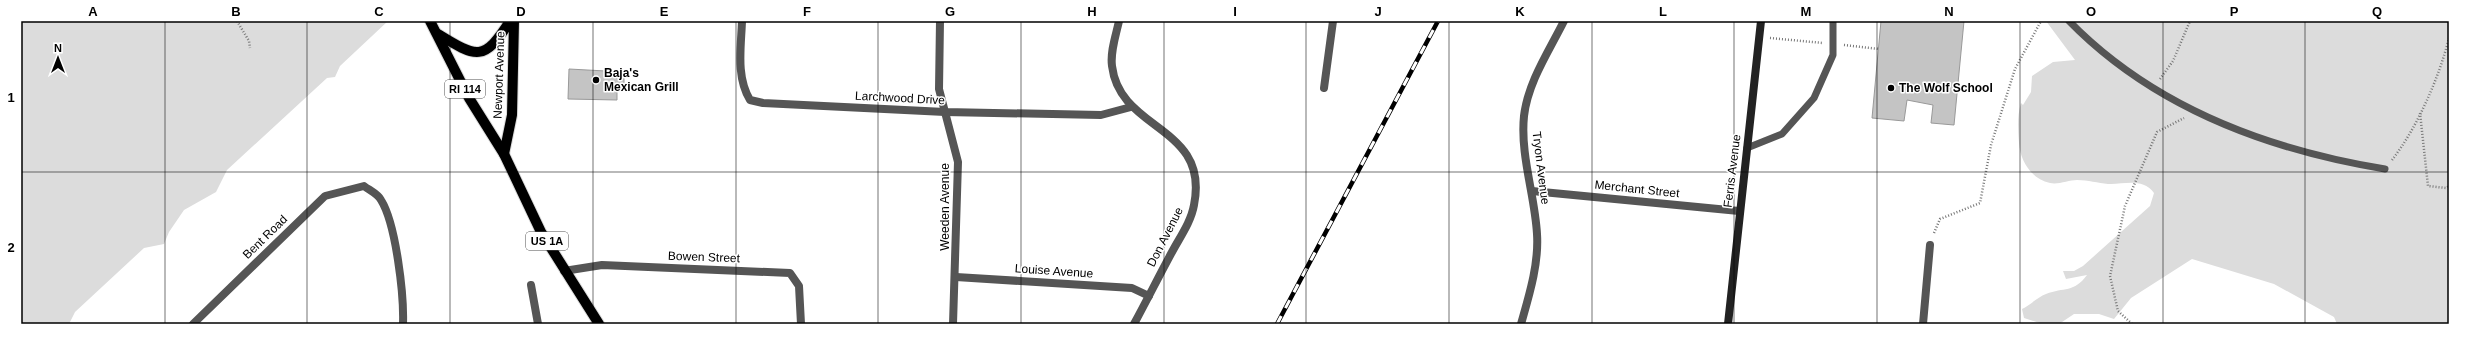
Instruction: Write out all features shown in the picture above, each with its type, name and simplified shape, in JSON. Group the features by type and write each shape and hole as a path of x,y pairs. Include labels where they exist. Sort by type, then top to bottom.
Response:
{"main road":[{"name":"RI 114","path":"430,21 438,34 469,98 504,154"},
{"path":"438,34 467,51 478,53 489,49 510,21"},
{"name":"Newport Avenue","path":"504,154 512,115 514,21"},
{"name":"US 1A","path":"504,154 526,202 564,271 599,324"}],"street":[{"name":"Larchwood Drive","path":"742,21 742,88 750,100 763,103 945,112 1101,115 1131,107"},
{"name":"Weeden Avenue","path":"940,21 940,89 958,162 956,276 953,324"},
{"name":"Don Avenue","path":"1119,21 1112,65 1118,86 1131,107 1178,142 1192,164 1196,186 1194,206 1186,227 1134,324"},
{"path":"1324,88 1333,21"},
{"name":"Tryon Avenue","path":"1521,324 1535,262 1537,236 1524,133 1524,117 1528,93 1564,21"},
{"name":"Ferris Avenue","path":"1728,324 1739,211 1761,21"},
{"name":"Bent Road","path":"193,324 325,196 364,186 380,198 390,221 404,308 403,324"},
{"name":"Merchant Street","path":"1532,191 1739,211"},
{"path":"1922,324 1930,245"},
{"name":"Bowen Street","path":"564,271 602,265 790,273 799,286 801,324"},
{"name":"Louise Avenue","path":"956,276 1132,288 1149,296"},
{"path":"531,285 538,324"}],"lane":[{"path":"1747,148 1782,134 1814,98 1833,55 1833,21"},
{"path":"2069,21 2118,64 2195,113 2288,147 2353,164 2385,169"}],"path":[{"path":"237,21 249,41 250,48"},
{"path":"1930,245 1940,219 1980,203 1991,145 2015,69 2042,21"},
{"path":"2154,88 2173,61 2190,21"},
{"path":"1760,37 1879,49"},
{"path":"2385,169 2404,145 2420,113 2445,53 2449,38"},
{"path":"2132,324 2118,311 2110,276 2125,206 2157,132 2195,113"},
{"path":"2420,113 2428,186 2446,188 2449,186"}],"shaded area":[{"path":"21,21 388,21 340,66 335,77 327,78 227,170 216,192 184,210 169,232 164,244 144,248 75,312 69,324 21,324"},
{"path":"2046,21 2449,21 2449,324 2337,324 2334,317 2274,284 2192,259 2131,298 2114,319 2099,314 2074,314 2059,324 2043,324 2024,318 2022,309 2040,297 2078,285 2087,275 2066,279 2063,271 2074,271 2083,266 2150,206 2154,193 2149,188 2138,183 2108,184 2077,180 2050,183 2043,181 2032,173 2024,162 2020,149 2018,118 2021,103 2023,105 2031,92 2032,76 2053,62 2075,60"}],"building":[{"name":"The Wolf School","path":"1881,21 1964,21 1954,125 1931,123 1933,105 1907,100 1904,121 1872,118"},
{"name":"Baja's Mexican Grill","path":"569,69 624,72 624,89 617,89 617,100 568,99"}],"railway":[{"path":"1277,324 1438,21"}],"place":[{"name":"Baja's Mexican Grill","path":"596,80"},
{"name":"The Wolf School","path":"1891,88"}]}
